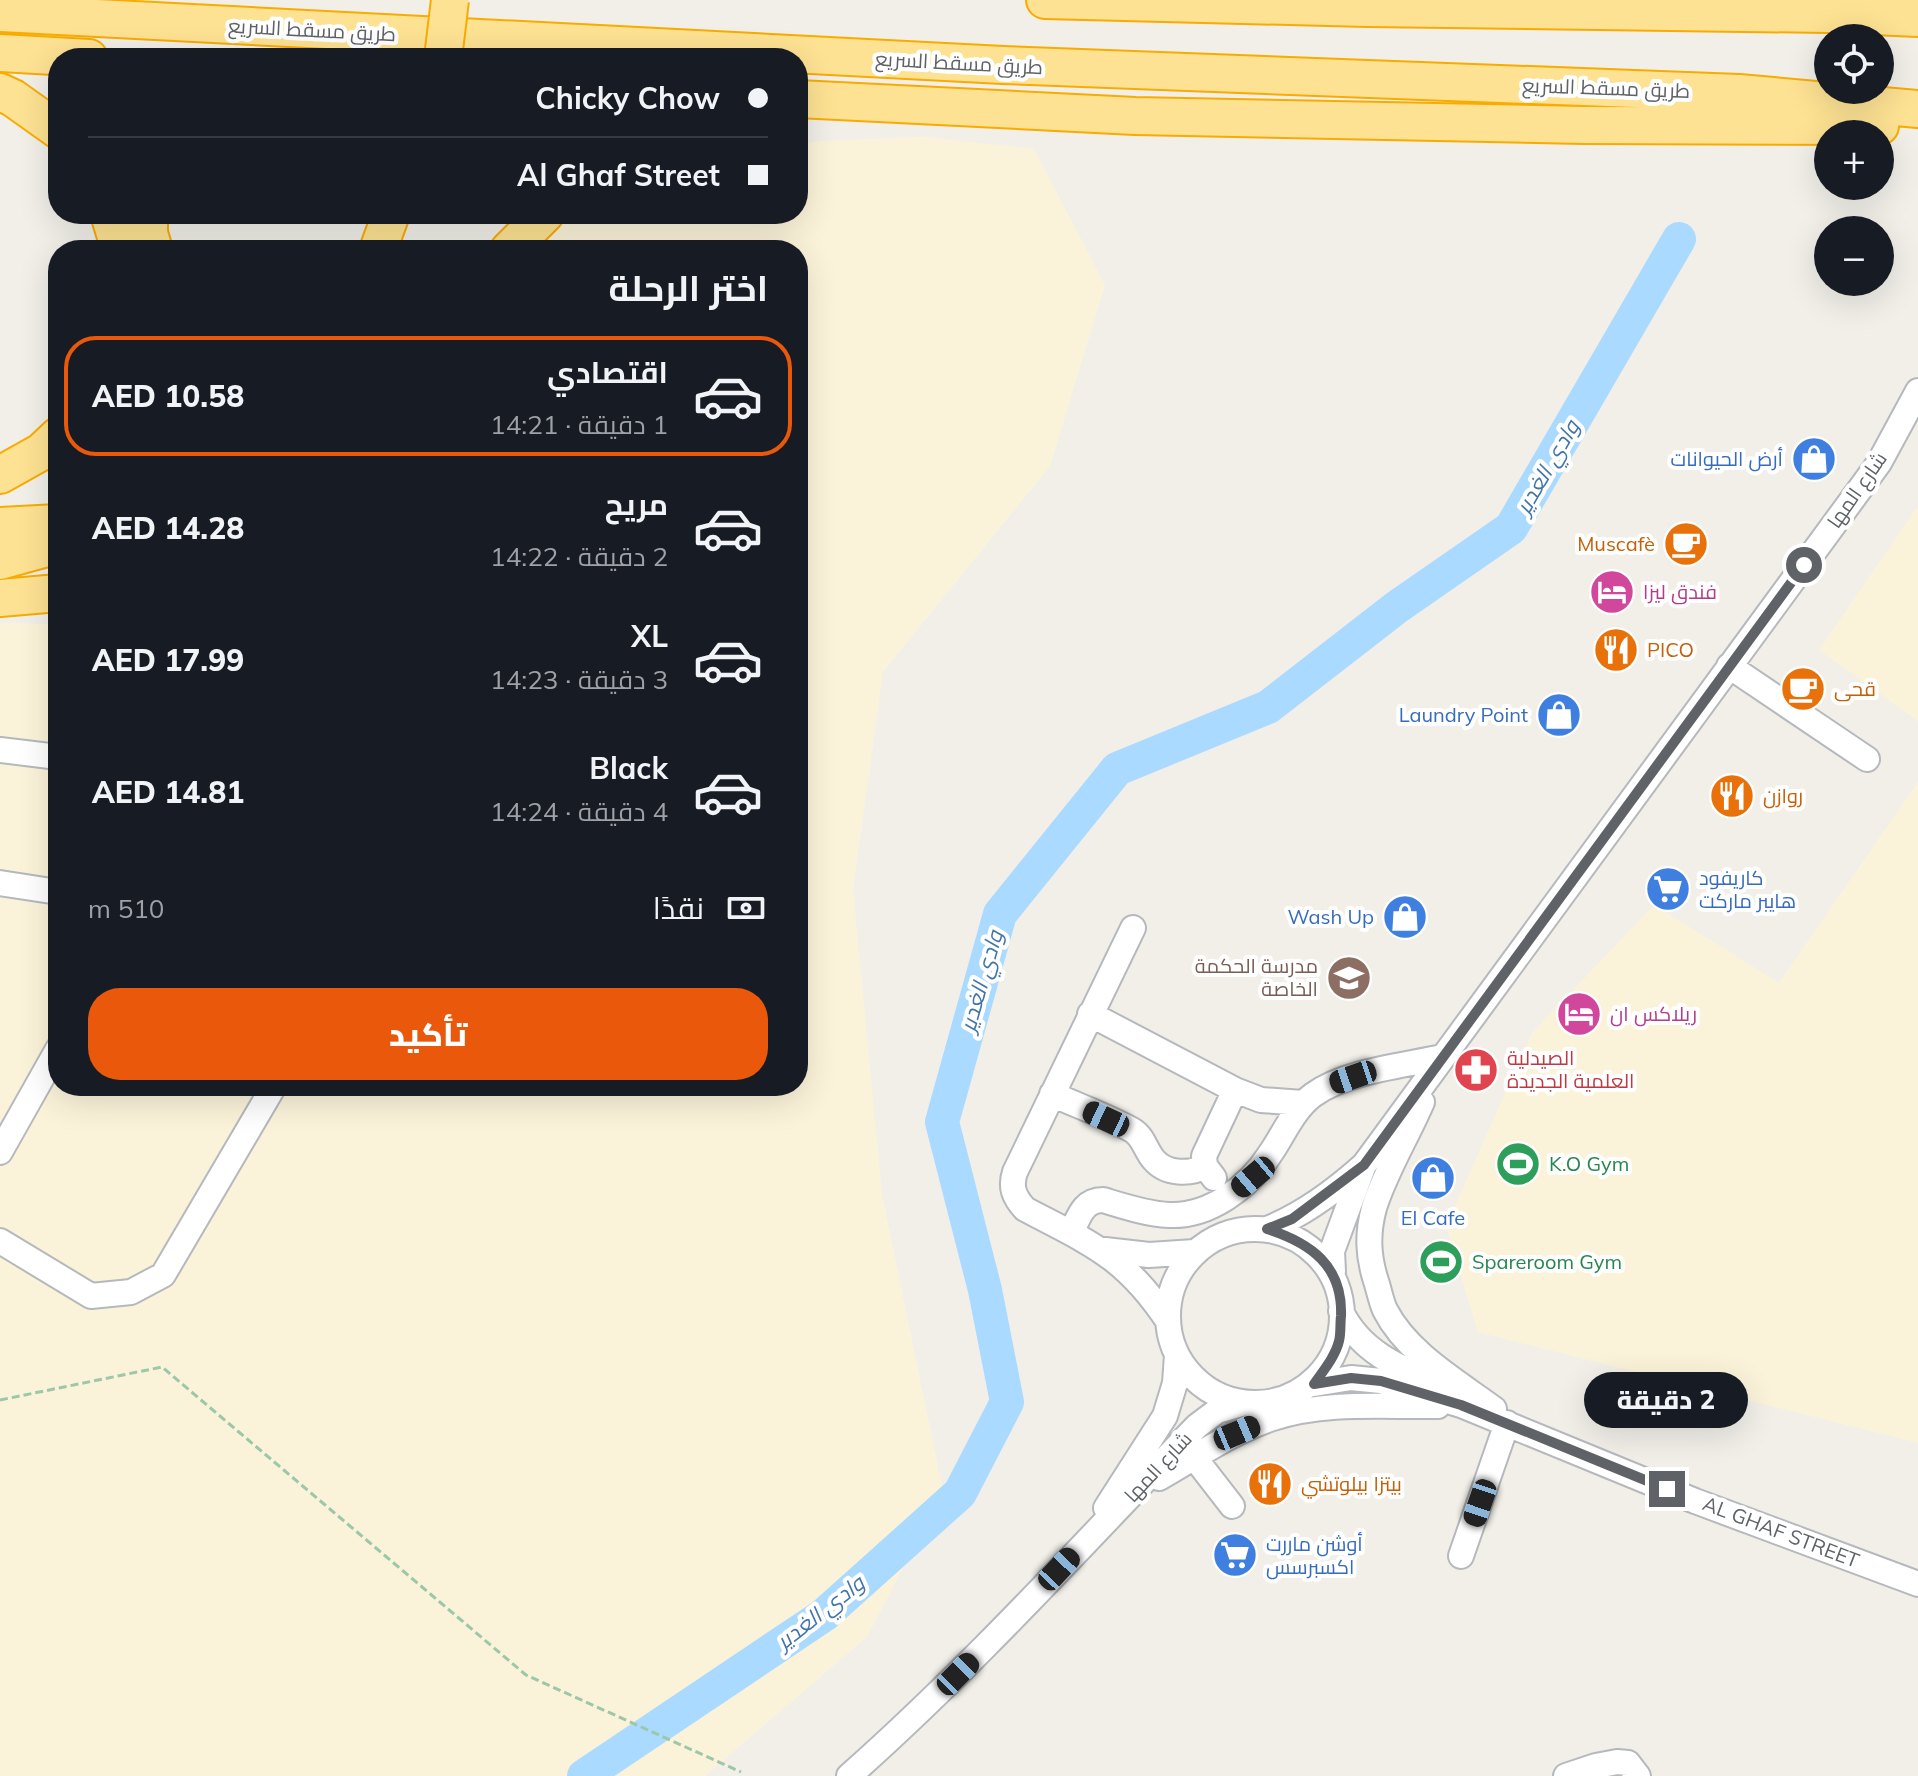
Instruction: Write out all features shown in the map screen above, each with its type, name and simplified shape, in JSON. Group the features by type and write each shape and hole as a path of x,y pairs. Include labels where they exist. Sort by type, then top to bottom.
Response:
{"highway":[{"path":"425,48 429,0"},
{"path":"444,48 450,0"},
{"path":"1045,0 1918,18"},
{"path":"1721,0 1828,14"},
{"name":"طريق مسقط السريع","path":"0,13 675,48"},
{"path":"0,53 48,56"},
{"name":"طريق مسقط السريع","path":"808,55 1739,93 1918,109"},
{"path":"0,92 48,123"},
{"path":"808,99 1182,117 1584,125 1918,125"},
{"path":"808,117 880,103"},
{"path":"519,240 535,224"},
{"path":"0,475 48,445"},
{"path":"0,526 48,524"},
{"path":"0,561 48,548"},
{"path":"0,598 48,594"}],"street":[{"name":"شارع المها","path":"1333,1272 1332,1251 1364,1165 1879,463 1918,391"},
{"path":"1729,666 1867,759"},
{"path":"0,750 48,756"},
{"path":"0,883 48,890"},
{"path":"1133,928 1015,1172 1013,1189 1016,1199 1025,1209 1103,1250 1128,1270 1150,1294 1168,1321 1177,1355 1192,1377 1214,1393 1245,1403 1277,1400 1314,1384 1351,1378 1381,1381 1501,1416"},
{"path":"1090,1014 1235,1090 1261,1100 1303,1103"},
{"path":"1071,1233 1087,1203 1092,1200 1171,1215 1191,1213 1229,1196 1253,1177 1303,1103 1330,1085 1442,1057"},
{"path":"1442,1057 1383,1184 1369,1234 1369,1259 1385,1310 1402,1334 1419,1352 1501,1416"},
{"path":"0,1152 48,1067"},
{"path":"1229,1196 1205,1166 1205,1150 1235,1090"},
{"path":"1052,1094 1133,1131 1140,1136 1157,1163 1165,1168 1187,1173 1205,1166"},
{"path":"0,1241 91,1296 131,1292 163,1275 268,1096"},
{"name":"شارع المها","path":"1267,1229 1292,1219 1364,1165"},
{"path":"1168,1321 1170,1295 1178,1274 1195,1252 1214,1239 1234,1231 1267,1229 1304,1243 1333,1272 1340,1296 1340,1340 1334,1355 1314,1384"},
{"path":"1103,1250 1149,1255 1195,1252"},
{"path":"1341,1311 1358,1338 1399,1368 1501,1416"},
{"name":"شارع المها","path":"1080,1547 1165,1416 1175,1383 1177,1355"},
{"name":"شارع المها","path":"849,1776 902,1729 995,1637 1197,1426 1217,1411 1245,1403"},
{"path":"1138,1490 1237,1433 1273,1418 1309,1409 1345,1405 1461,1405"},
{"path":"1461,1556 1501,1416"},
{"name":"AL GHAF STREET","path":"1501,1416 1695,1501 1918,1584"},
{"path":"1194,1457 1232,1506"},
{"path":"1566,1776 1617,1762 1628,1763 1638,1776"}],"path":[{"path":"0,1400 162,1367 526,1675 741,1772"}],"sand":[{"path":"925,137 1034,149 1105,285 1050,466 883,672 853,889 882,1195 943,1491 867,1637 705,1776 0,1776 0,623 48,624 48,1096 808,1096 808,240 539,240 555,224 808,224 808,143"},
{"path":"1918,506 1918,721 1819,650"},
{"path":"1918,782 1918,1443 1478,1332 1446,1226 1532,1033 1654,905 1779,983"}],"waterway":[{"name":"وادي الغدير","path":"584,1776 824,1615 960,1493 1007,1402 985,1290 942,1122 1000,914 1117,769 1268,707 1397,607 1511,528 1679,239"}],"place":[{"name":"أرض الحيوانات","path":"1814,459"},
{"name":"Muscafè","path":"1686,544"},
{"name":"فندق ليزا","path":"1612,592"},
{"name":"PICO","path":"1616,650"},
{"name":"قحى","path":"1803,689"},
{"name":"Laundry Point","path":"1559,715"},
{"name":"روازن","path":"1732,796"},
{"name":"كاريفود هايبر ماركت","path":"1668,889"},
{"name":"Wash Up","path":"1405,917"},
{"name":"مدرسة الحكمة الخاصة","path":"1349,978"},
{"name":"ريلاكس ان","path":"1579,1014"},
{"name":"الصيدلية العلمية الجديدة","path":"1476,1070"},
{"name":"K.O Gym","path":"1518,1164"},
{"name":"El Cafe","path":"1433,1178"},
{"name":"Spareroom Gym","path":"1441,1262"},
{"name":"بيتزا بيلوتشي","path":"1270,1484"},
{"name":"أوشن ماررت اكسبرسس","path":"1235,1555"}],"route":[{"path":"1667,1489 1461,1405 1381,1381 1351,1378 1314,1384 1334,1355 1340,1340 1340,1296 1333,1272 1304,1243 1267,1229 1292,1219 1364,1165 1804,565"}]}
